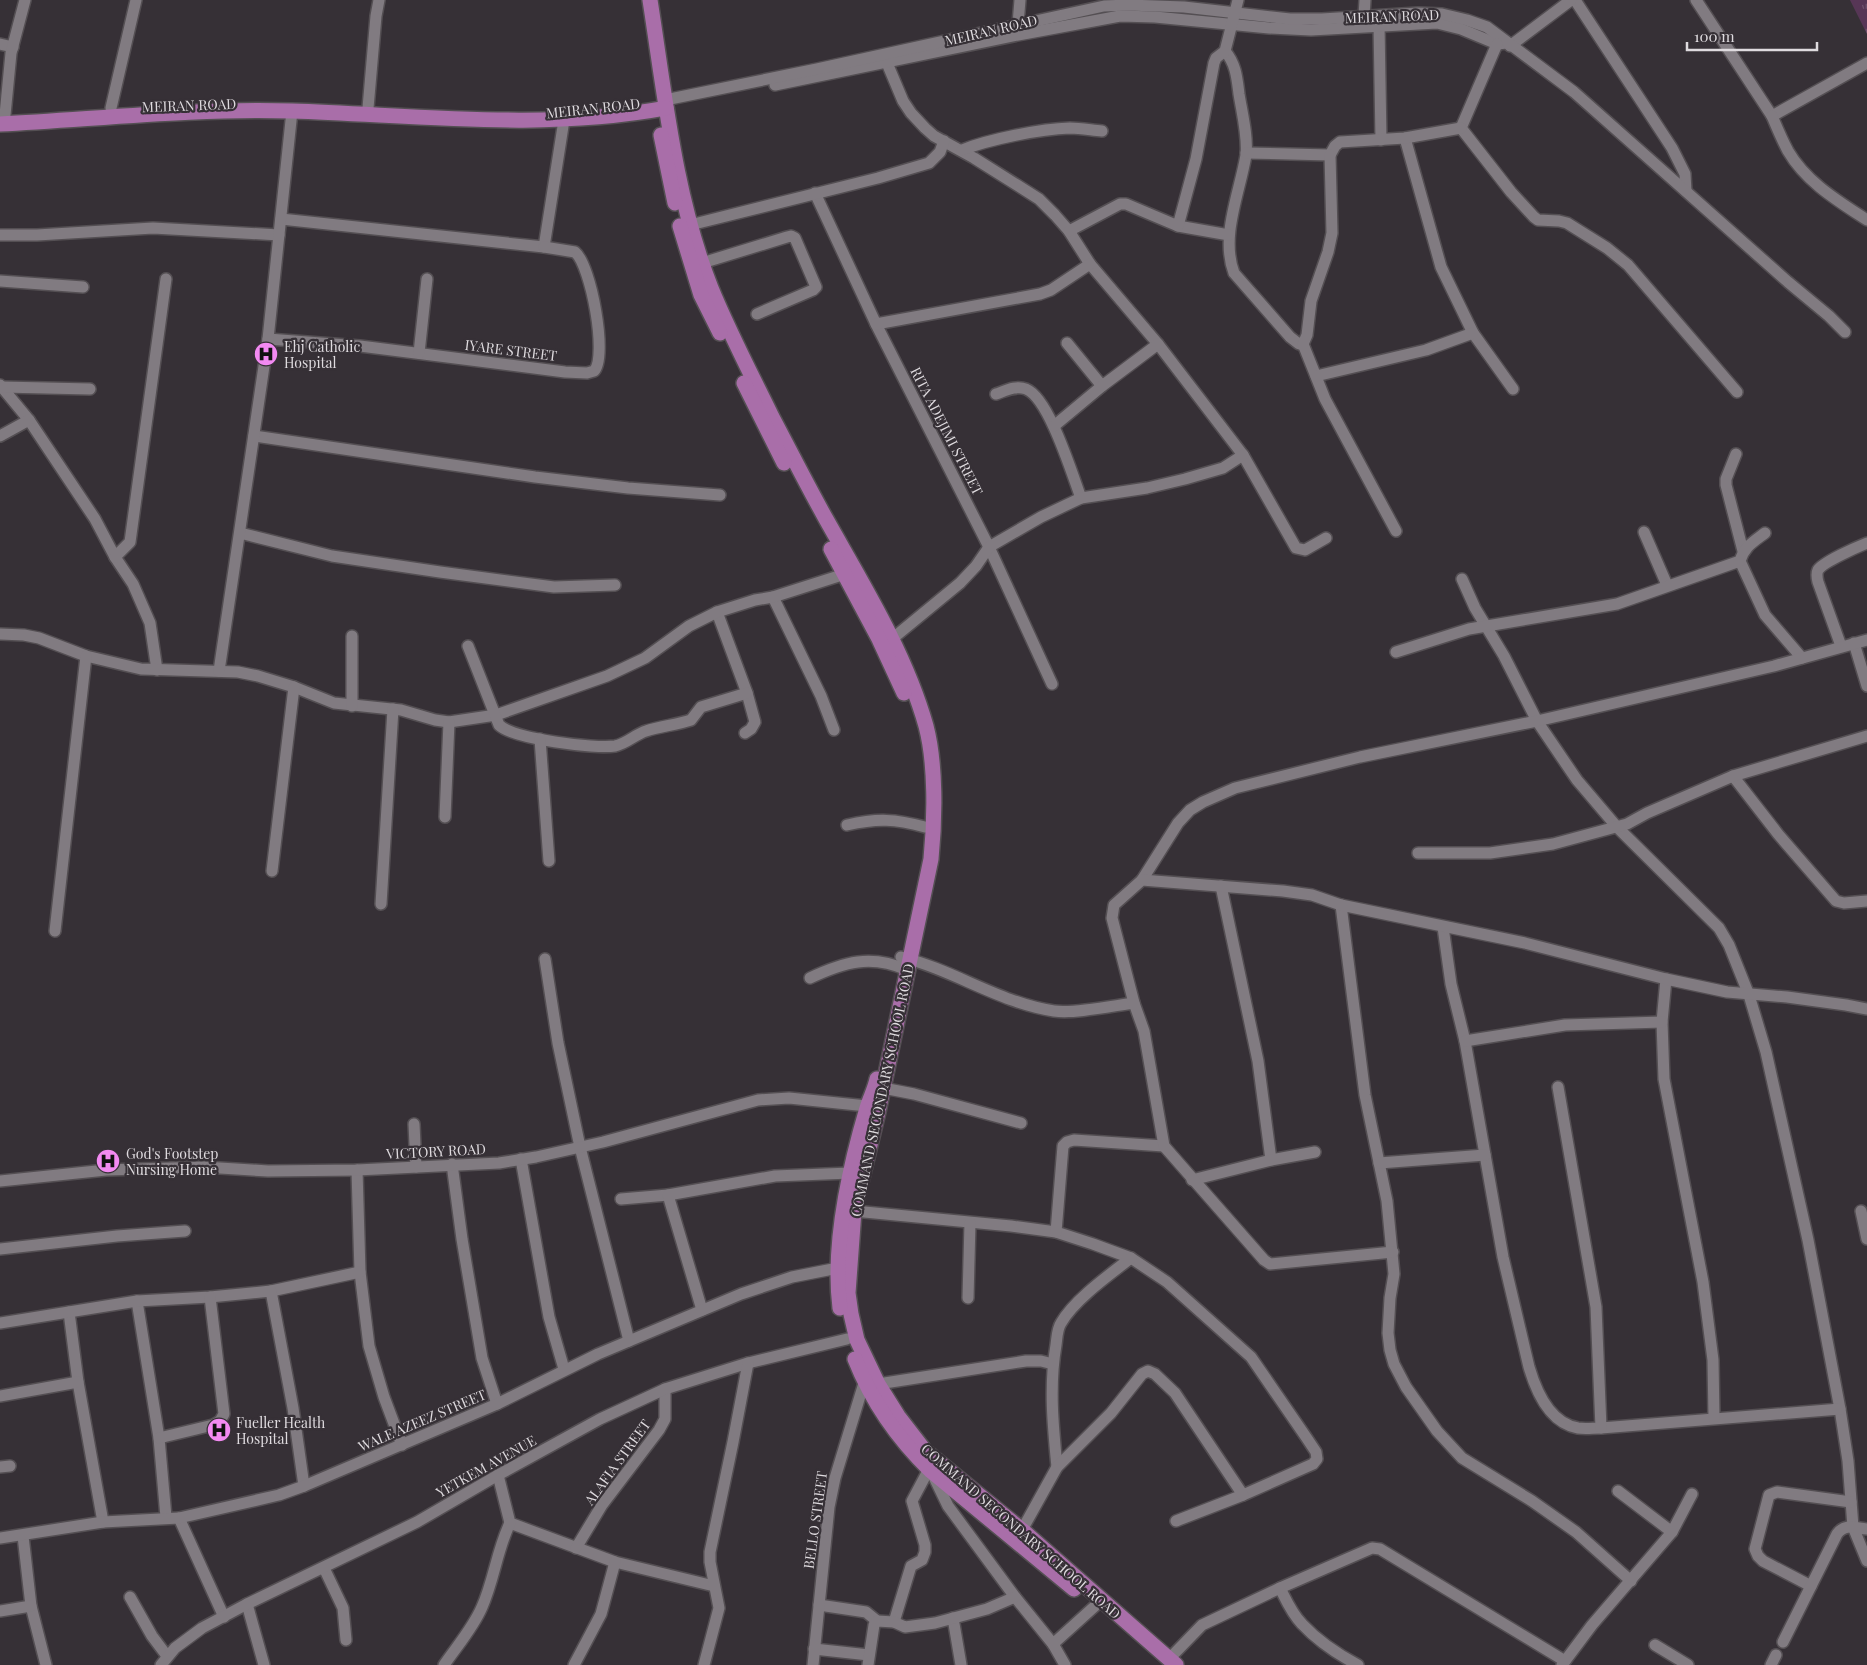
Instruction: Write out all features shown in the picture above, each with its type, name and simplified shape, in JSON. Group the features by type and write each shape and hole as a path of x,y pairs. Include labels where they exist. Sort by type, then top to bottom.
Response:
{"main road":[{"path":"642,0 661,105 690,225 702,263 734,343 858,586 900,683 917,733 921,754 927,833"},
{"path":"650,0 661,105 675,207 701,295 766,428 845,574 858,586 892,639 904,666 926,727 932,778 927,833"},
{"name":"MEIRAN ROAD","path":"2,118 111,108 238,103 537,114 605,112"},
{"name":"MEIRAN ROAD","path":"2,118 233,110 511,121 564,120 605,112 661,105"},
{"name":"COMMAND SECONDARY SCHOOL ROAD","path":"927,833 926,859 904,963 876,1083 867,1106 850,1173 838,1268 838,1293 841,1316 848,1339 902,1441 930,1470 959,1486 1022,1530 1168,1663"},
{"name":"COMMAND SECONDARY SCHOOL ROAD","path":"904,963 883,1088 854,1211 848,1292 857,1340 871,1383 925,1451 959,1486 1095,1606 1168,1663"}],"street":[{"path":"2,118 13,47 25,0"},
{"path":"111,108 136,0"},
{"path":"368,108 379,0"},
{"path":"1018,24 1020,0"},
{"path":"1178,226 1196,159 1214,63 1216,58 1225,51 1238,0"},
{"path":"1364,16 1366,0"},
{"path":"1461,128 1505,44 1573,0 1672,148 1685,174 1686,191"},
{"path":"1696,0 1772,116 1789,152 1808,177 1835,200 1867,220"},
{"name":"MEIRAN ROAD","path":"725,92 1085,9 1112,6 1184,7 1269,28 1311,30 1437,23 1505,44"},
{"name":"MEIRAN ROAD","path":"661,105 887,63 1000,38 1120,16 1322,19 1442,14 1487,26 1501,36 1505,44"},
{"path":"1379,25 1381,140"},
{"path":"0,44 13,47"},
{"path":"1505,44 1574,92 1845,332"},
{"path":"1225,51 1231,59 1236,73 1246,153 1229,235 1230,260 1234,273 1290,337 1299,344 1304,344"},
{"path":"887,63 903,100 911,113 925,128 1039,200 1055,214 1069,231 1090,264 1158,344 1243,455 1296,548 1305,550 1326,538"},
{"path":"1772,116 1867,63"},
{"path":"219,672 268,338 292,111"},
{"path":"281,219 544,247 564,120"},
{"path":"962,150 984,142 1047,130 1071,128 1102,131"},
{"path":"1396,531 1325,399 1304,344 1307,335 1311,301 1328,252 1332,233 1330,155 1335,146 1340,142 1405,138 1461,128"},
{"path":"1461,128 1511,192 1534,217 1538,220 1559,220 1567,223 1607,248 1628,265 1737,392"},
{"path":"1405,138 1441,267 1473,333 1513,389"},
{"path":"690,225 878,178 929,163 940,152 944,141"},
{"path":"1246,153 1330,155"},
{"name":"RITA ADEJIMI STREET","path":"815,193 876,324 989,547 1052,684"},
{"path":"1069,231 1120,204 1126,204 1178,226 1229,235"},
{"path":"0,235 37,235 154,228 279,234"},
{"path":"702,263 786,237 791,236 795,238 816,287 757,314"},
{"name":"IYARE STREET","path":"268,338 360,346 565,372 588,373 594,371 600,362 598,322 587,276 575,252 544,247"},
{"path":"876,324 1040,294 1051,290 1090,264"},
{"path":"115,557 130,542 166,279"},
{"path":"419,353 427,279"},
{"path":"0,281 83,287"},
{"path":"1316,376 1426,350 1473,333"},
{"path":"1067,343 1102,386"},
{"path":"1054,426 1102,386 1158,344"},
{"path":"1,386 29,420 95,519 115,557 133,584 150,623 158,670"},
{"path":"1,386 90,389"},
{"path":"996,394 1015,388 1024,388 1034,394 1054,426 1081,498"},
{"path":"0,436 29,420"},
{"path":"254,436 535,477 628,488 720,495"},
{"path":"1736,454 1726,479 1726,485 1741,556 1765,615 1802,658"},
{"path":"892,639 960,583 976,566 989,547 1041,517 1081,498 1147,488 1223,468 1243,455"},
{"path":"1644,532 1667,585"},
{"path":"240,533 332,556 440,572 548,586 615,585"},
{"path":"1396,652 1468,629 1617,604 1741,556 1765,533"},
{"path":"1841,646 1818,582 1817,574 1819,568 1846,552 1867,543"},
{"path":"0,634 39,638 86,656 141,670 219,672 258,676 294,687 325,700 352,706 393,708 448,722 496,716 607,676 645,658 688,626 717,612 754,600 773,597 845,574"},
{"path":"1462,580 1537,721 1577,780 1617,827 1719,928 1729,945 1748,995 1766,1052 1806,1230 1840,1409 1848,1462 1853,1527 1867,1561"},
{"path":"773,597 821,696 834,730"},
{"path":"717,612 747,693 755,722 751,729 745,733"},
{"path":"352,636 352,706"},
{"path":"1393,1252 1270,1264 1264,1260 1192,1180 1164,1146 1144,1031 1134,1003 1112,912 1114,905 1142,880 1178,823 1190,810 1219,794 1235,788 1360,757 1537,721 1802,658 1854,642 1867,640"},
{"path":"1854,642 1867,686"},
{"path":"468,646 500,725 505,730 540,739 587,746 617,746 646,731 691,720 699,709 708,704 747,693"},
{"path":"54,931 86,656"},
{"path":"272,871 294,687"},
{"path":"381,904 393,708"},
{"path":"445,817 448,722"},
{"path":"1418,853 1490,853 1553,844 1627,824 1647,813 1733,776 1867,736"},
{"path":"540,739 549,861"},
{"path":"1733,776 1778,834 1836,901 1844,903 1867,901"},
{"path":"847,825 864,821 900,820 927,833"},
{"path":"1142,880 1312,895 1341,905 1525,943 1666,980 1748,995 1787,997 1867,1009"},
{"path":"1222,886 1258,1060 1271,1160"},
{"path":"1341,905 1365,1095 1388,1200 1394,1274 1390,1298 1388,1333 1394,1364 1406,1387 1437,1431 1462,1458 1532,1501 1576,1532 1631,1581"},
{"path":"1443,927 1451,984 1465,1041 1510,1286 1534,1385 1544,1404 1563,1422 1576,1428 1657,1425 1714,1418 1840,1409"},
{"path":"545,959 558,1044 580,1147 629,1341"},
{"path":"810,978 838,965 875,960 942,969 1002,997 1056,1012 1134,1003"},
{"path":"1666,980 1662,1022 1664,1079 1703,1282 1713,1360 1714,1418"},
{"path":"1465,1041 1565,1025 1662,1022"},
{"path":"1558,1087 1596,1307 1601,1428"},
{"path":"883,1088 914,1094 1021,1123"},
{"name":"VICTORY ROAD","path":"0,1181 97,1171 204,1167 268,1171 357,1170 499,1162 580,1147 758,1100 789,1098 867,1106"},
{"path":"414,1124 416,1167"},
{"path":"1056,1232 1063,1146 1067,1142 1074,1140 1164,1146"},
{"path":"1192,1180 1271,1160 1315,1152"},
{"path":"1379,1163 1485,1155"},
{"path":"521,1159 550,1317 564,1369"},
{"path":"452,1164 462,1239 482,1358 497,1404"},
{"path":"357,1170 360,1272 369,1346 384,1397 402,1445"},
{"path":"621,1199 668,1195 775,1176 850,1173"},
{"path":"668,1195 702,1310"},
{"path":"854,1211 1056,1232 1094,1244 1131,1258 1167,1282 1251,1357 1316,1452 1317,1459 1313,1464 1244,1496 1176,1521"},
{"path":"1861,1211 1867,1239"},
{"path":"968,1298 970,1223"},
{"path":"0,1249 118,1236 185,1231"},
{"path":"1057,1467 1052,1413 1053,1364 1059,1325 1092,1290 1131,1258"},
{"name":"WALE AZEEZ STREET","path":"0,1538 23,1536 104,1522 166,1517 179,1518 279,1495 497,1404 564,1369 741,1294 792,1277 838,1268"},
{"path":"0,1323 137,1301 210,1298 271,1291 360,1272"},
{"path":"271,1291 293,1408 304,1486"},
{"path":"159,1438 213,1425 220,1421 224,1414 210,1298"},
{"path":"137,1301 159,1438 166,1517"},
{"path":"69,1312 78,1382 104,1522"},
{"name":"YETKEM AVENUE","path":"164,1660 175,1648 202,1628 247,1604 418,1522 498,1475 600,1419 665,1388 748,1363 848,1339"},
{"path":"871,1383 1026,1362 1041,1361 1053,1364"},
{"path":"704,1665 719,1608 710,1552 748,1363"},
{"path":"1022,1530 1057,1467 1110,1413 1142,1374 1148,1371 1155,1374 1175,1393 1244,1496"},
{"path":"0,1396 78,1382"},
{"name":"BELLO STREET","path":"812,1665 829,1507 835,1478 871,1383"},
{"name":"ALAFIA STREET","path":"576,1548 602,1505 659,1430 665,1419 665,1388"},
{"path":"930,1470 948,1506 1052,1644 1065,1665"},
{"path":"894,1622 911,1566 922,1560 925,1552 912,1501 930,1470"},
{"path":"444,1665 476,1620 483,1606 502,1539 510,1523 498,1475"},
{"path":"959,1486 958,1504 965,1529"},
{"path":"1618,1491 1672,1532"},
{"path":"1811,1586 1763,1561 1758,1556 1756,1550 1769,1495 1772,1492 1777,1492 1852,1502"},
{"path":"1168,1663 1202,1625 1280,1588 1372,1548 1376,1548 1478,1607 1564,1663 1603,1611 1672,1532 1692,1494"},
{"path":"179,1518 224,1617"},
{"path":"510,1523 615,1562 714,1586"},
{"path":"1783,1642 1841,1528 1867,1529"},
{"path":"23,1536 31,1606 46,1665"},
{"path":"574,1665 602,1614 615,1562"},
{"path":"324,1568 343,1608 346,1640"},
{"path":"1280,1588 1302,1624 1338,1655 1358,1665"},
{"path":"130,1597 164,1660"},
{"path":"819,1605 866,1612 878,1621 894,1622 904,1627 935,1623 987,1609 1015,1597"},
{"path":"247,1604 264,1665"},
{"path":"0,1611 31,1606"},
{"path":"1052,1644 1095,1606"},
{"path":"953,1618 962,1665"},
{"path":"814,1649 868,1660 874,1625 878,1621"},
{"path":"1655,1645 1688,1665"}],"green space":[{"path":"1850,0 1867,0 1867,34"}],"place":[{"name":"Ehj Catholic Hospital","path":"266,354"},
{"name":"God's Footstep Nursing Home","path":"108,1161"},
{"name":"Fueller Health Hospital","path":"219,1430"}]}
